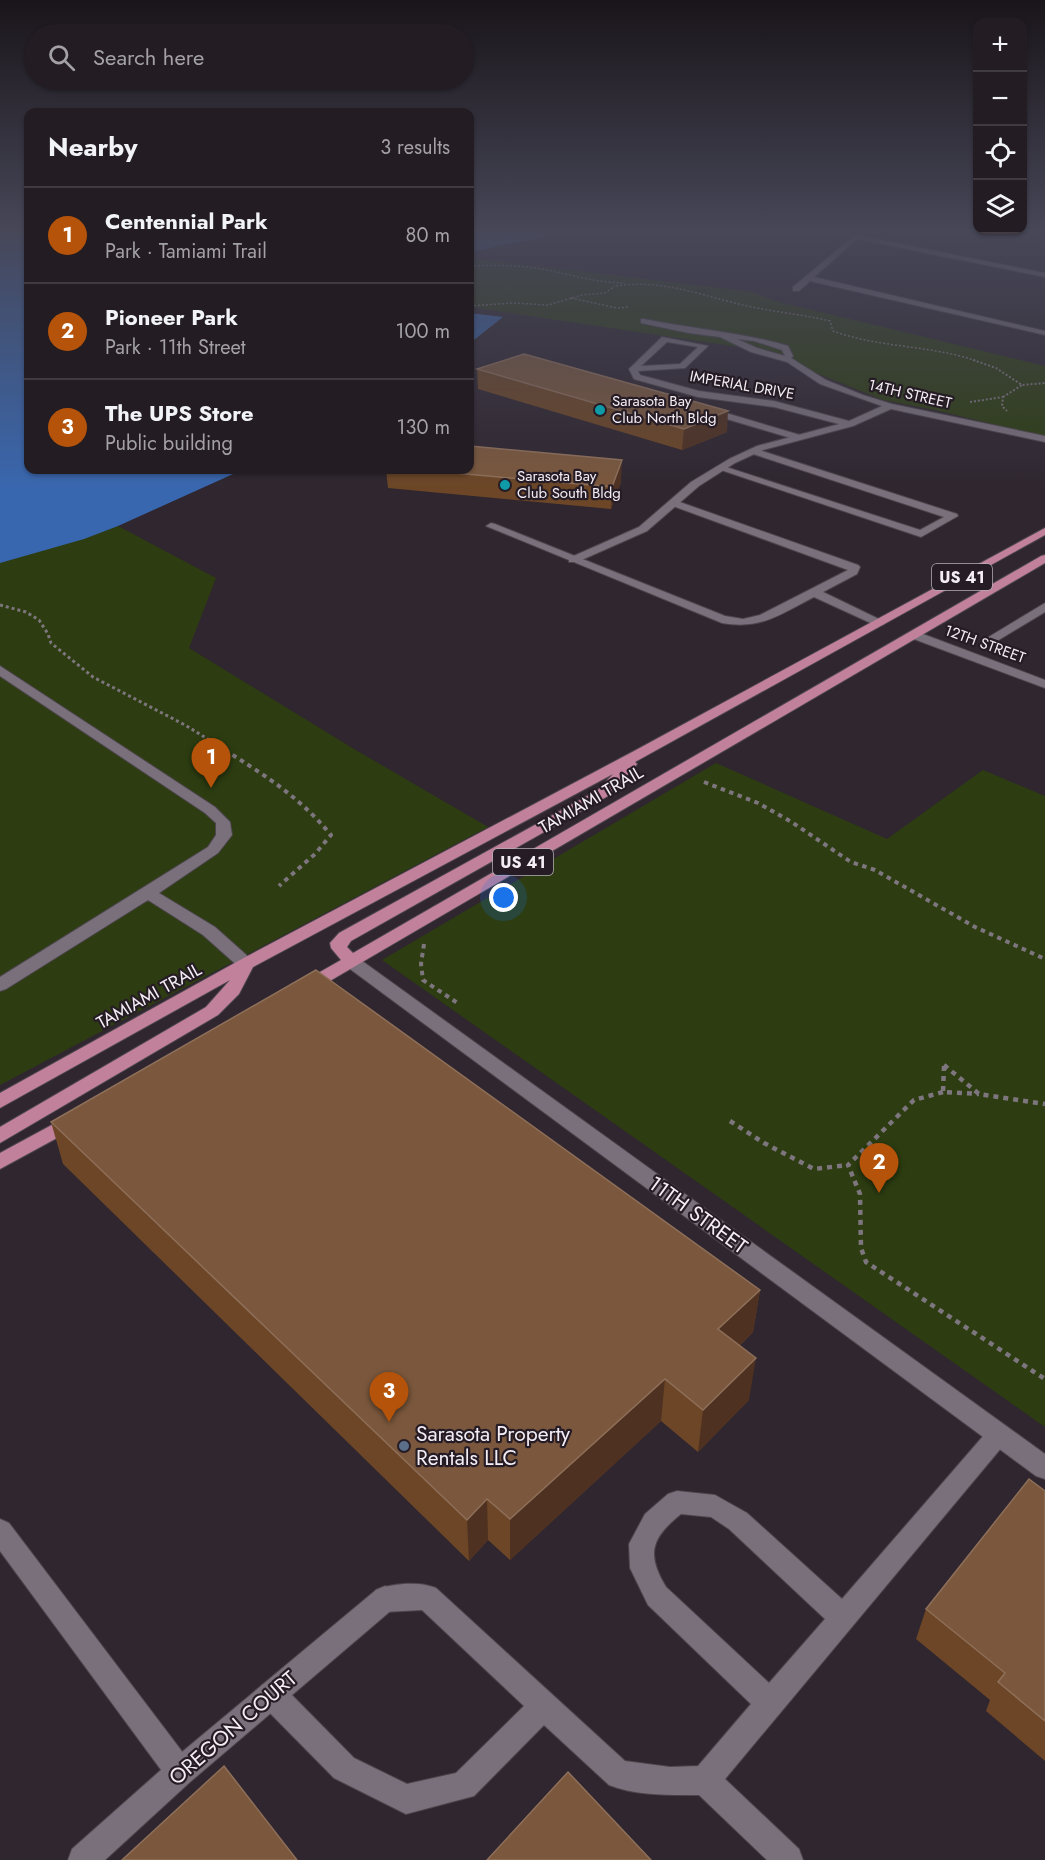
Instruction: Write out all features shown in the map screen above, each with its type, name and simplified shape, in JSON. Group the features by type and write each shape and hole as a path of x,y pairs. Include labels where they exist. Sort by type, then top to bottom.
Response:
{"main road":[{"name":"TAMIAMI TRAIL","path":"0,1101 246,964 641,753 1045,531"},
{"name":"TAMIAMI TRAIL","path":"289,997 1045,558"},
{"path":"352,962 339,948 338,943 345,937 603,793 641,753"},
{"path":"0,1136 212,1011 228,996 241,978 246,964"},
{"path":"0,1162 82,1115"}],"street":[{"path":"979,318 1045,333"},
{"name":"14TH STREET","path":"644,321 723,336 754,350 790,360 831,386 890,406 1045,439"},
{"name":"IMPERIAL DRIVE","path":"665,339 704,346 682,366 633,369 665,339"},
{"name":"IMPERIAL DRIVE","path":"633,369 637,377 698,394 774,404 850,424"},
{"path":"695,406 797,437"},
{"path":"573,560 643,529 695,484 753,451 850,424 890,406"},
{"path":"720,468 921,534 953,516 753,451"},
{"path":"491,526 722,619 743,623 764,618 853,572 854,567 674,503"},
{"path":"814,592 879,622"},
{"path":"993,638 1045,607"},
{"name":"12TH STREET","path":"915,635 1045,684"},
{"path":"0,670 210,810 223,822 224,835 213,850 0,985"},
{"path":"148,893 209,931 246,964"},
{"name":"11TH STREET","path":"352,962 1045,1468"},
{"path":"705,1780 999,1434"},
{"path":"770,1703 657,1596 646,1579 641,1559 641,1540 656,1517 677,1502 716,1506 738,1521 842,1617"},
{"path":"0,1531 180,1772"},
{"name":"OREGON COURT","path":"83,1860 180,1772 384,1599 427,1597 544,1705"},
{"path":"272,1695 344,1768 406,1799 464,1786 544,1705 619,1775 670,1781 705,1780 788,1860"}],"path":[{"path":"818,318 831,321 833,331 852,338 957,354 996,368 1022,385"},
{"path":"1003,397 1022,385 1045,383"},
{"path":"0,605 35,616 49,629 51,643 93,677 185,725 274,781 310,810 331,835 315,854 279,886"},
{"path":"698,779 723,791 758,803 790,821 851,862 875,870 975,927 1045,959"},
{"path":"424,944 421,964 423,980 459,1004"},
{"path":"943,1092 944,1065 979,1094"},
{"path":"730,1121 764,1143 814,1169 848,1164 914,1100 943,1092 979,1094 1045,1104"},
{"path":"848,1164 860,1194 861,1248 866,1262 1045,1379"}],"green space":[{"path":"543,318 845,318 1045,366 1045,437 935,410 883,400 759,350"},
{"path":"118,526 216,578 189,648 354,749 488,827 0,1085 0,563"},
{"path":"716,763 887,839 983,770 1045,796 1045,1427 382,960"}],"water":[{"path":"0,318 24,318 24,474 233,474 84,539 0,563"},
{"path":"474,318 502,318 474,340"}],"building":[{"path":"524,354 728,411 684,429 477,369"},
{"path":"474,446 622,460 612,487 466,474 474,474"},
{"path":"316,970 760,1290 718,1329 756,1358 703,1410 665,1379 510,1519 487,1499 467,1520 51,1122"},
{"path":"1029,1479 1045,1491 1045,1721 998,1682 1005,1673 926,1609"},
{"path":"224,1766 297,1860 122,1860"},
{"path":"568,1772 651,1860 487,1860"}],"place":[{"name":"Sarasota Bay Club North Bldg","path":"600,410"},
{"name":"Sarasota Bay Club South Bldg","path":"505,485"},
{"name":"Centennial Park","path":"211,788"},
{"name":"Pioneer Park","path":"879,1193"},
{"name":"The UPS Store","path":"389,1422"},
{"name":"Sarasota Property Rentals LLC","path":"404,1446"}]}
